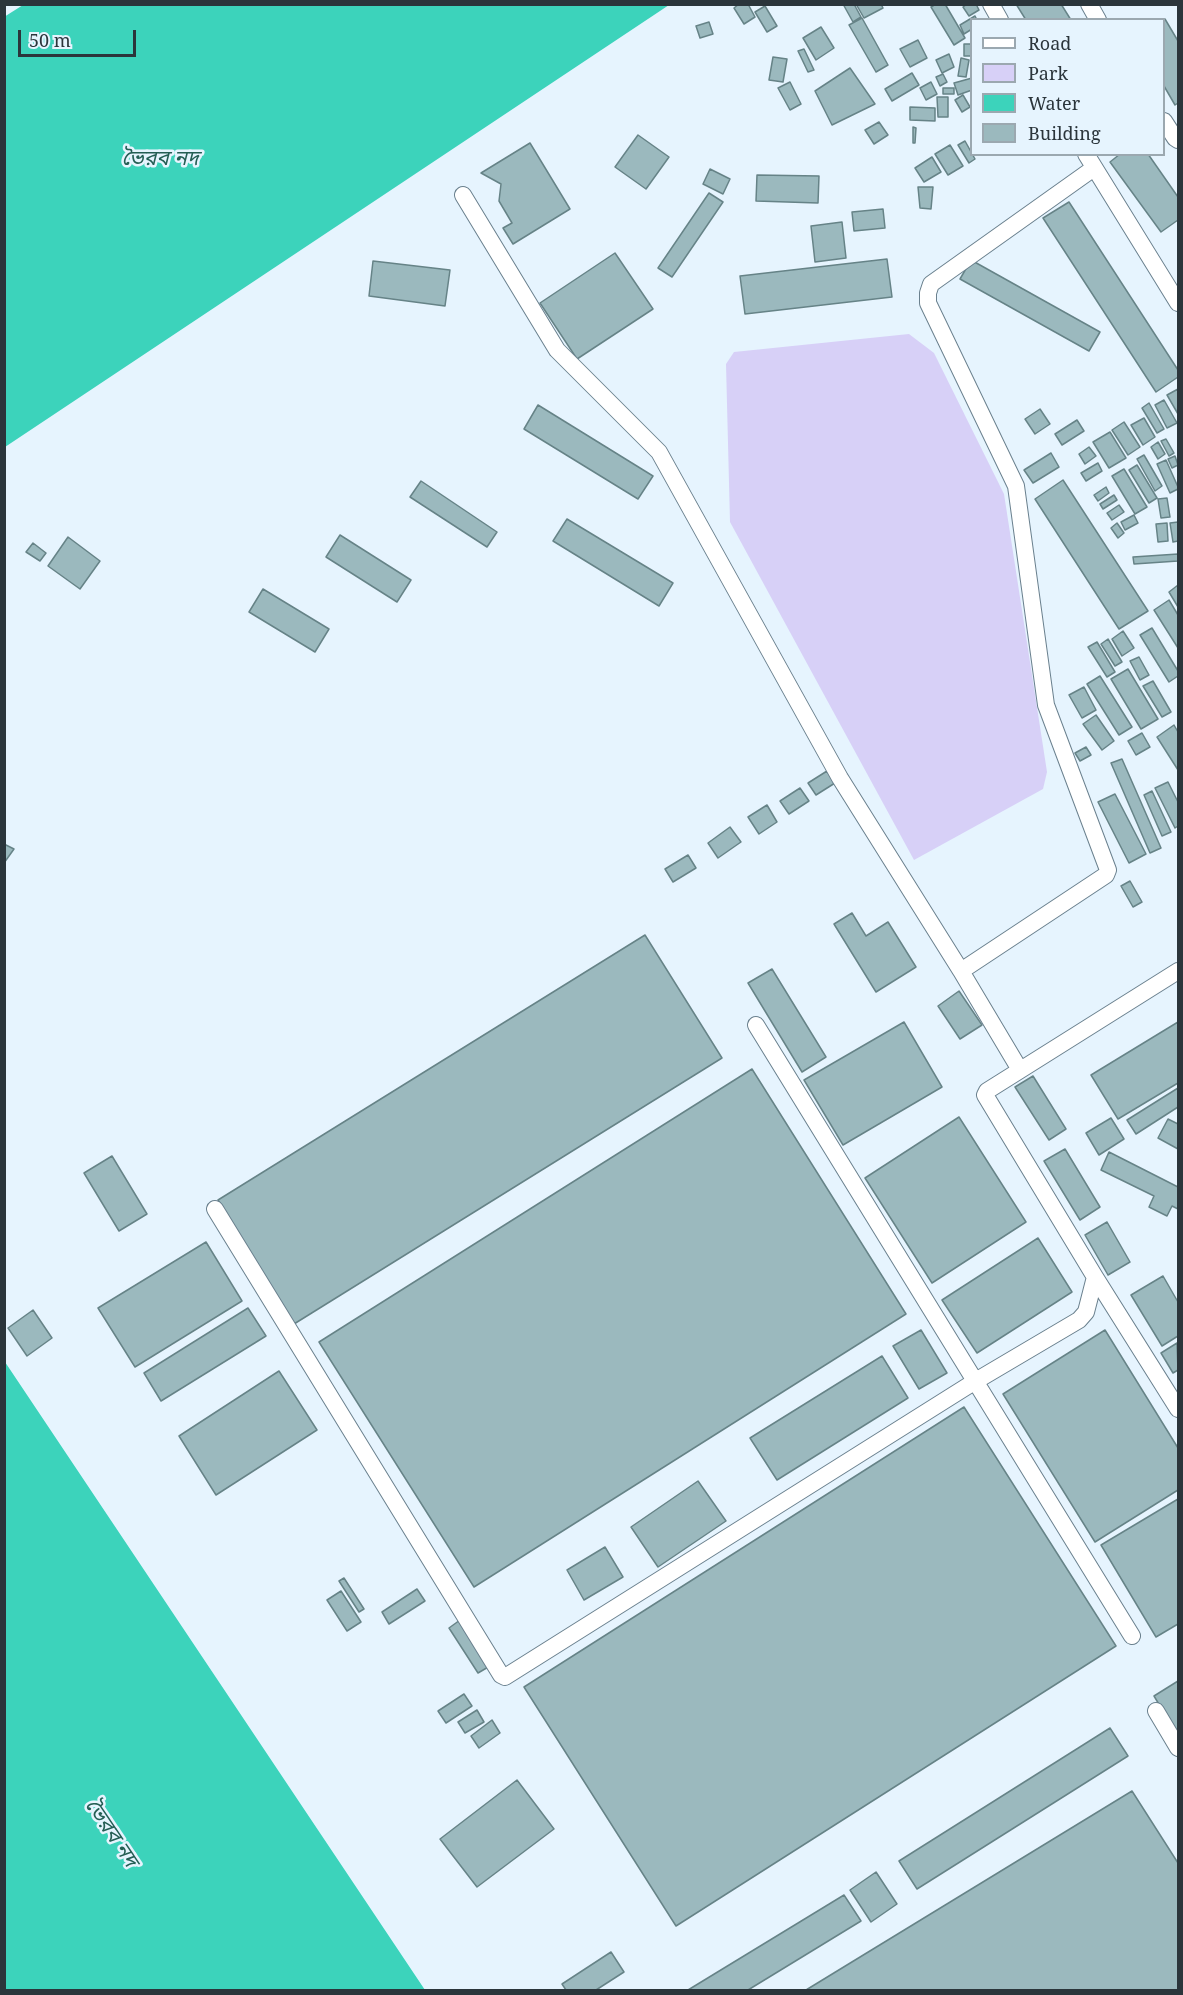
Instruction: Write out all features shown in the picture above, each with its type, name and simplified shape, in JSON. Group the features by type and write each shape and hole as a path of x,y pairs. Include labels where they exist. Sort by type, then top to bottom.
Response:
{"street":[{"path":"991,4 999,18"},
{"path":"1089,4 1097,18"},
{"path":"1165,123 1175,138 1179,140"},
{"path":"961,970 1106,875 1108,870 1046,705 1017,486 928,303 928,293 931,284 1090,161 1179,303"},
{"path":"463,195 557,350 659,452 840,778 961,970 1020,1070"},
{"path":"1179,971 987,1090 985,1095 1095,1277 1179,1409"},
{"path":"756,1025 1131,1636"},
{"path":"215,1209 501,1675 506,1677 974,1382 1079,1320 1086,1312 1095,1277"},
{"path":"1156,1711 1179,1748"}],"green space":[{"path":"909,334 934,353 1004,494 1047,772 1043,789 914,860 730,522 726,364 734,352"}],"water":[{"name":"ভৈরব নদ","path":"23,5 669,5 5,447 4,17"},
{"name":"ভৈরব নদ","path":"5,1362 425,1990 5,1990"}],"building":[{"path":"739,4 748,4 755,17 744,24 734,8"},
{"path":"843,4 854,4 861,17 853,22"},
{"path":"856,4 881,4 883,8 864,18"},
{"path":"936,4 945,4 965,38 954,45 931,7"},
{"path":"967,4 976,4 979,10 969,16 963,7"},
{"path":"1016,4 1061,4 1070,18 1025,18"},
{"path":"765,6 777,26 767,32 755,12"},
{"path":"862,18 888,65 876,72 849,25"},
{"path":"970,19 970,30 964,34 960,25"},
{"path":"1165,19 1178,41 1178,103 1175,105 1165,88"},
{"path":"709,22 713,34 700,38 696,26"},
{"path":"821,27 834,48 816,60 803,38"},
{"path":"918,40 927,58 910,67 900,49"},
{"path":"964,44 970,44 970,56 964,56"},
{"path":"804,49 814,70 808,72 798,51"},
{"path":"949,54 954,67 942,73 936,60"},
{"path":"773,57 787,59 783,82 769,80"},
{"path":"961,58 969,60 966,77 958,76"},
{"path":"850,68 875,104 832,125 815,91"},
{"path":"912,73 919,85 892,101 885,89"},
{"path":"943,74 947,82 940,86 936,77"},
{"path":"970,79 970,91 958,95 954,83"},
{"path":"790,82 801,104 790,110 778,88"},
{"path":"931,82 937,94 926,100 920,88"},
{"path":"943,88 954,88 954,94 943,94"},
{"path":"963,95 970,107 962,112 955,100"},
{"path":"937,97 948,97 948,117 938,117"},
{"path":"910,107 935,108 935,121 910,120"},
{"path":"879,122 888,135 874,144 865,130"},
{"path":"913,127 916,128 915,143 913,143"},
{"path":"638,135 669,157 646,189 615,167"},
{"path":"965,141 970,150 970,156 975,159 969,163 958,145"},
{"path":"530,143 570,209 513,244 503,228 512,223 499,201 501,184 481,173"},
{"path":"950,145 963,166 948,175 935,154"},
{"path":"1118,156 1149,156 1178,197 1178,220 1161,232 1110,162"},
{"path":"932,157 941,172 924,182 915,168"},
{"path":"710,169 730,179 723,194 703,184"},
{"path":"757,175 819,176 818,203 756,201"},
{"path":"918,187 933,187 931,209 920,208"},
{"path":"709,193 723,202 672,277 658,268"},
{"path":"1069,202 1178,370 1178,377 1156,392 1043,218"},
{"path":"883,209 885,228 854,231 852,212"},
{"path":"842,222 846,258 815,262 811,226"},
{"path":"615,253 653,309 577,359 540,303"},
{"path":"887,259 892,297 745,314 740,276"},
{"path":"971,260 1100,332 1089,351 960,279"},
{"path":"373,261 450,270 445,306 369,296"},
{"path":"1178,389 1178,414 1167,395"},
{"path":"1164,400 1177,423 1167,428 1155,405"},
{"path":"1149,403 1164,429 1157,433 1142,408"},
{"path":"538,405 653,476 638,499 524,429"},
{"path":"1040,409 1050,424 1035,434 1025,419"},
{"path":"1144,418 1155,437 1143,445 1131,425"},
{"path":"1077,420 1084,431 1062,445 1055,434"},
{"path":"1124,422 1140,447 1128,455 1112,430"},
{"path":"1110,432 1126,458 1109,468 1093,442"},
{"path":"1166,439 1174,453 1169,456 1161,441"},
{"path":"1158,442 1165,454 1158,459 1151,447"},
{"path":"1089,447 1096,456 1085,464 1079,454"},
{"path":"1051,453 1059,467 1033,483 1024,470"},
{"path":"1144,455 1162,486 1155,491 1137,459"},
{"path":"1175,456 1178,465 1172,468 1168,459"},
{"path":"1166,460 1178,487 1170,493 1157,464"},
{"path":"1098,463 1102,471 1086,481 1081,473"},
{"path":"1137,465 1157,498 1149,503 1129,470"},
{"path":"1124,469 1147,507 1135,514 1112,476"},
{"path":"1063,480 1148,611 1119,629 1035,499"},
{"path":"421,481 497,532 487,547 410,497"},
{"path":"1106,487 1109,493 1098,501 1094,495"},
{"path":"1114,495 1117,500 1103,509 1100,504"},
{"path":"1167,498 1170,517 1161,518 1158,499"},
{"path":"1119,505 1124,512 1112,520 1107,513"},
{"path":"1134,515 1138,523 1125,530 1121,522"},
{"path":"567,519 673,583 659,606 553,541"},
{"path":"1178,522 1178,541 1173,542 1170,523"},
{"path":"1117,523 1124,533 1118,538 1111,528"},
{"path":"1167,523 1168,541 1158,542 1156,524"},
{"path":"340,535 411,580 397,602 326,557"},
{"path":"68,537 100,561 80,589 48,566"},
{"path":"33,543 46,553 40,561 26,552"},
{"path":"1178,554 1178,561 1134,564 1133,557"},
{"path":"1178,585 1178,607 1169,592"},
{"path":"263,589 329,629 315,652 249,612"},
{"path":"1169,600 1178,615 1178,648 1154,610"},
{"path":"1152,628 1178,671 1178,676 1169,682 1140,635"},
{"path":"1123,631 1134,648 1122,656 1112,639"},
{"path":"1108,639 1122,662 1115,666 1101,644"},
{"path":"1097,642 1115,672 1107,677 1088,647"},
{"path":"1139,657 1149,675 1140,680 1130,661"},
{"path":"1128,669 1158,719 1141,729 1111,679"},
{"path":"1100,676 1132,727 1119,735 1087,684"},
{"path":"1153,681 1171,712 1162,717 1143,686"},
{"path":"1084,687 1096,710 1082,718 1069,695"},
{"path":"1096,715 1114,741 1102,750 1083,724"},
{"path":"1174,725 1178,732 1178,770 1157,737"},
{"path":"1142,733 1150,747 1136,755 1128,741"},
{"path":"1086,747 1091,755 1080,761 1075,753"},
{"path":"1122,759 1161,848 1150,853 1111,763"},
{"path":"827,771 835,783 816,795 808,783"},
{"path":"1168,782 1178,802 1178,826 1175,828 1155,788"},
{"path":"800,788 809,801 789,814 780,801"},
{"path":"1152,791 1171,832 1162,836 1144,795"},
{"path":"1115,794 1146,854 1129,863 1098,802"},
{"path":"767,805 777,822 759,834 748,817"},
{"path":"730,827 741,842 718,858 708,843"},
{"path":"4,844 14,849 4,863"},
{"path":"688,855 696,868 673,882 665,869"},
{"path":"1130,881 1142,902 1133,907 1121,886"},
{"path":"852,913 866,936 888,922 916,967 876,992 834,924"},
{"path":"645,935 722,1058 294,1324 218,1200"},
{"path":"772,969 826,1057 802,1072 748,983"},
{"path":"959,991 982,1025 960,1039 938,1006"},
{"path":"904,1022 942,1087 843,1145 804,1080"},
{"path":"1178,1022 1178,1083 1118,1119 1091,1075"},
{"path":"752,1069 906,1314 474,1587 319,1342"},
{"path":"1033,1076 1066,1129 1049,1140 1015,1087"},
{"path":"1178,1088 1178,1107 1136,1134 1127,1120"},
{"path":"959,1117 1026,1222 932,1283 865,1178"},
{"path":"1111,1118 1124,1139 1099,1155 1086,1133"},
{"path":"1168,1119 1178,1124 1178,1149 1158,1138"},
{"path":"1065,1149 1100,1207 1080,1220 1044,1161"},
{"path":"1109,1152 1178,1187 1178,1209 1172,1206 1167,1216 1149,1207 1154,1196 1101,1170"},
{"path":"112,1156 147,1214 119,1231 84,1173"},
{"path":"1107,1222 1130,1262 1108,1275 1085,1235"},
{"path":"1038,1238 1072,1292 977,1353 942,1300"},
{"path":"206,1242 242,1301 135,1367 98,1308"},
{"path":"1163,1276 1178,1302 1178,1336 1162,1346 1131,1295"},
{"path":"248,1308 266,1336 161,1401 144,1373"},
{"path":"33,1310 52,1338 27,1356 8,1328"},
{"path":"921,1330 947,1373 919,1389 893,1346"},
{"path":"1105,1330 1178,1448 1178,1490 1095,1542 1003,1394"},
{"path":"1177,1343 1178,1370 1173,1373 1161,1353"},
{"path":"882,1356 908,1398 777,1480 750,1438"},
{"path":"279,1371 317,1430 216,1495 179,1436"},
{"path":"964,1407 1116,1646 676,1926 524,1687"},
{"path":"698,1481 726,1521 658,1567 631,1527"},
{"path":"1178,1499 1178,1624 1156,1637 1101,1545"},
{"path":"605,1547 623,1577 584,1600 567,1570"},
{"path":"344,1578 364,1609 359,1612 339,1581"},
{"path":"417,1589 425,1601 389,1624 382,1612"},
{"path":"341,1591 361,1622 347,1631 327,1600"},
{"path":"460,1620 490,1666 478,1673 449,1628"},
{"path":"1178,1681 1178,1736 1154,1696"},
{"path":"464,1694 472,1706 446,1723 438,1711"},
{"path":"477,1710 484,1722 465,1733 458,1722"},
{"path":"492,1720 500,1733 479,1748 471,1736"},
{"path":"1110,1728 1128,1756 917,1889 899,1861"},
{"path":"517,1780 554,1829 477,1887 440,1839"},
{"path":"1132,1791 1178,1863 1178,1990 806,1990"},
{"path":"876,1872 897,1904 871,1922 850,1890"},
{"path":"844,1895 861,1921 748,1990 688,1990"},
{"path":"611,1952 624,1972 596,1990 566,1990 562,1984"}]}
